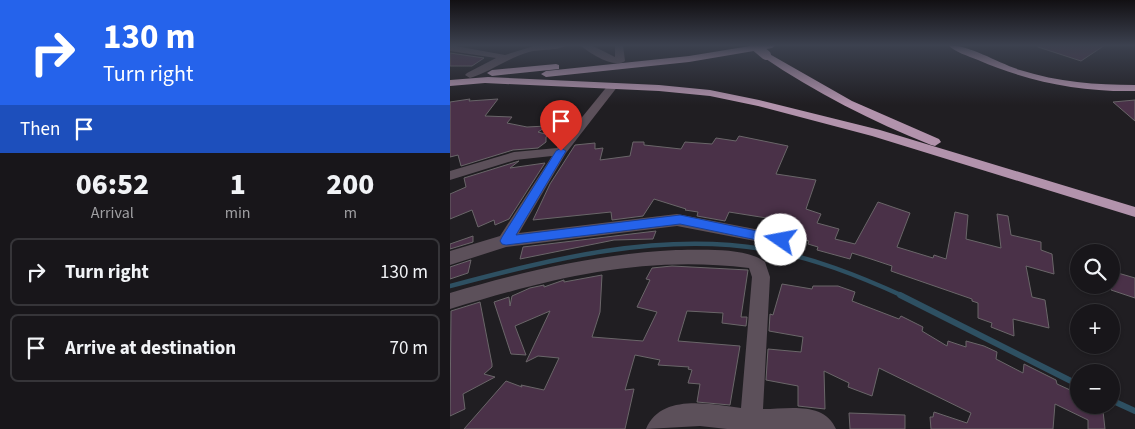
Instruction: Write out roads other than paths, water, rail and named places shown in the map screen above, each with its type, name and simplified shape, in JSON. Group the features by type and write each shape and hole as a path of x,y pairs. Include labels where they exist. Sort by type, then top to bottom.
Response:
{"highway":[{"path":"450,83 475,78 583,65"},
{"path":"475,78 635,65"},
{"path":"785,65 797,77 862,112 1058,189"},
{"path":"993,65 1068,86 1105,89 1135,88"},
{"path":"450,77 702,92 759,102 876,133 1135,212"}],"street":[{"path":"475,78 493,65"},
{"path":"506,241 561,151 613,86"},
{"path":"450,176 514,156 561,151"},
{"path":"450,258 506,241 680,220 781,240"},
{"path":"450,301 504,284 555,272 660,256 699,255 753,262 759,266 761,278 751,421"},
{"path":"658,429 667,418 682,414 751,421 812,420 824,429"}],"waterway":[{"path":"450,286 566,258 645,246 684,244 724,245 781,252 852,274 903,296"},
{"path":"900,295 1070,380"},
{"path":"1120,404 1135,411"}]}
